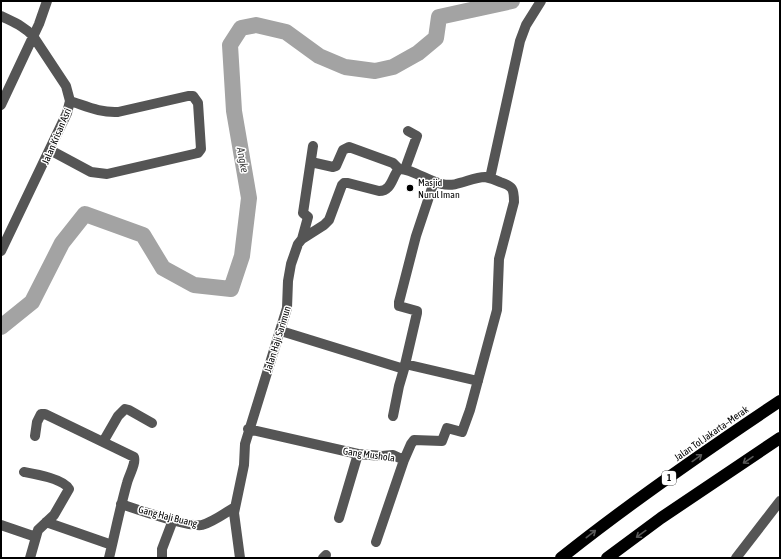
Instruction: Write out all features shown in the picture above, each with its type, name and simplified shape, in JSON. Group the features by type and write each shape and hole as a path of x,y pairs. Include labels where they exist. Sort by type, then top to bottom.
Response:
{"highway":[{"name":"Jalan Tol Jakarta–Merak","path":"561,558 600,527 721,440 780,401"},
{"path":"607,558 661,518 780,438"}],"street":[{"path":"1,104 5,86 33,36 47,1"},
{"path":"490,178 520,41 526,25 540,1"},
{"name":"Jalan Krisan Asri","path":"1,16 20,25 28,30 33,36 66,86 70,100 68,113 1,251"},
{"path":"50,150 91,172 107,174 198,153 201,150 198,103 194,96 109,113 100,112 70,100"},
{"path":"302,239 324,225 329,220 344,183 380,191 388,187 402,169 417,136 408,132"},
{"path":"313,146 311,162 333,167 336,166 343,150 349,147 393,163 402,169 445,185 478,178 490,178 510,185 513,189 514,202 499,259 497,310 470,410 462,432 447,428 442,441 414,440 404,460"},
{"name":"Jalan Haji Sarimun","path":"240,558 235,507 243,471 245,444 248,429 281,331 287,308 289,272 298,244 302,239 308,217 303,213 311,162"},
{"path":"393,416 417,312 399,306 399,304 416,236 434,182"},
{"path":"281,331 405,366 478,381"},
{"path":"103,442 118,416 125,410 129,410 152,423"},
{"path":"35,436 38,419 41,414 45,414 134,456 135,458 121,504 109,558"},
{"name":"Gang Mushola","path":"248,429 358,454 382,456 393,455 404,460 376,542"},
{"path":"339,518 358,454"},
{"path":"24,472 51,478 68,487 68,492 54,515 40,527 30,558"},
{"path":"736,558 780,501"},
{"name":"Gang Haji Buang","path":"121,504 193,525 203,525 235,507"},
{"path":"162,558 162,549 173,520"},
{"path":"46,522 112,545"},
{"path":"1,525 36,536"}],"waterway":[{"name":"Angke","path":"1,327 32,302 62,243 85,214 143,235 163,268 194,285 231,289 242,256 249,198 234,111 230,45 241,28 256,25 286,32 319,56 345,67 375,71 393,67 418,53 436,38 439,17 512,1"}],"place":[{"name":"Masjid Nurul Iman","path":"410,188"}]}
